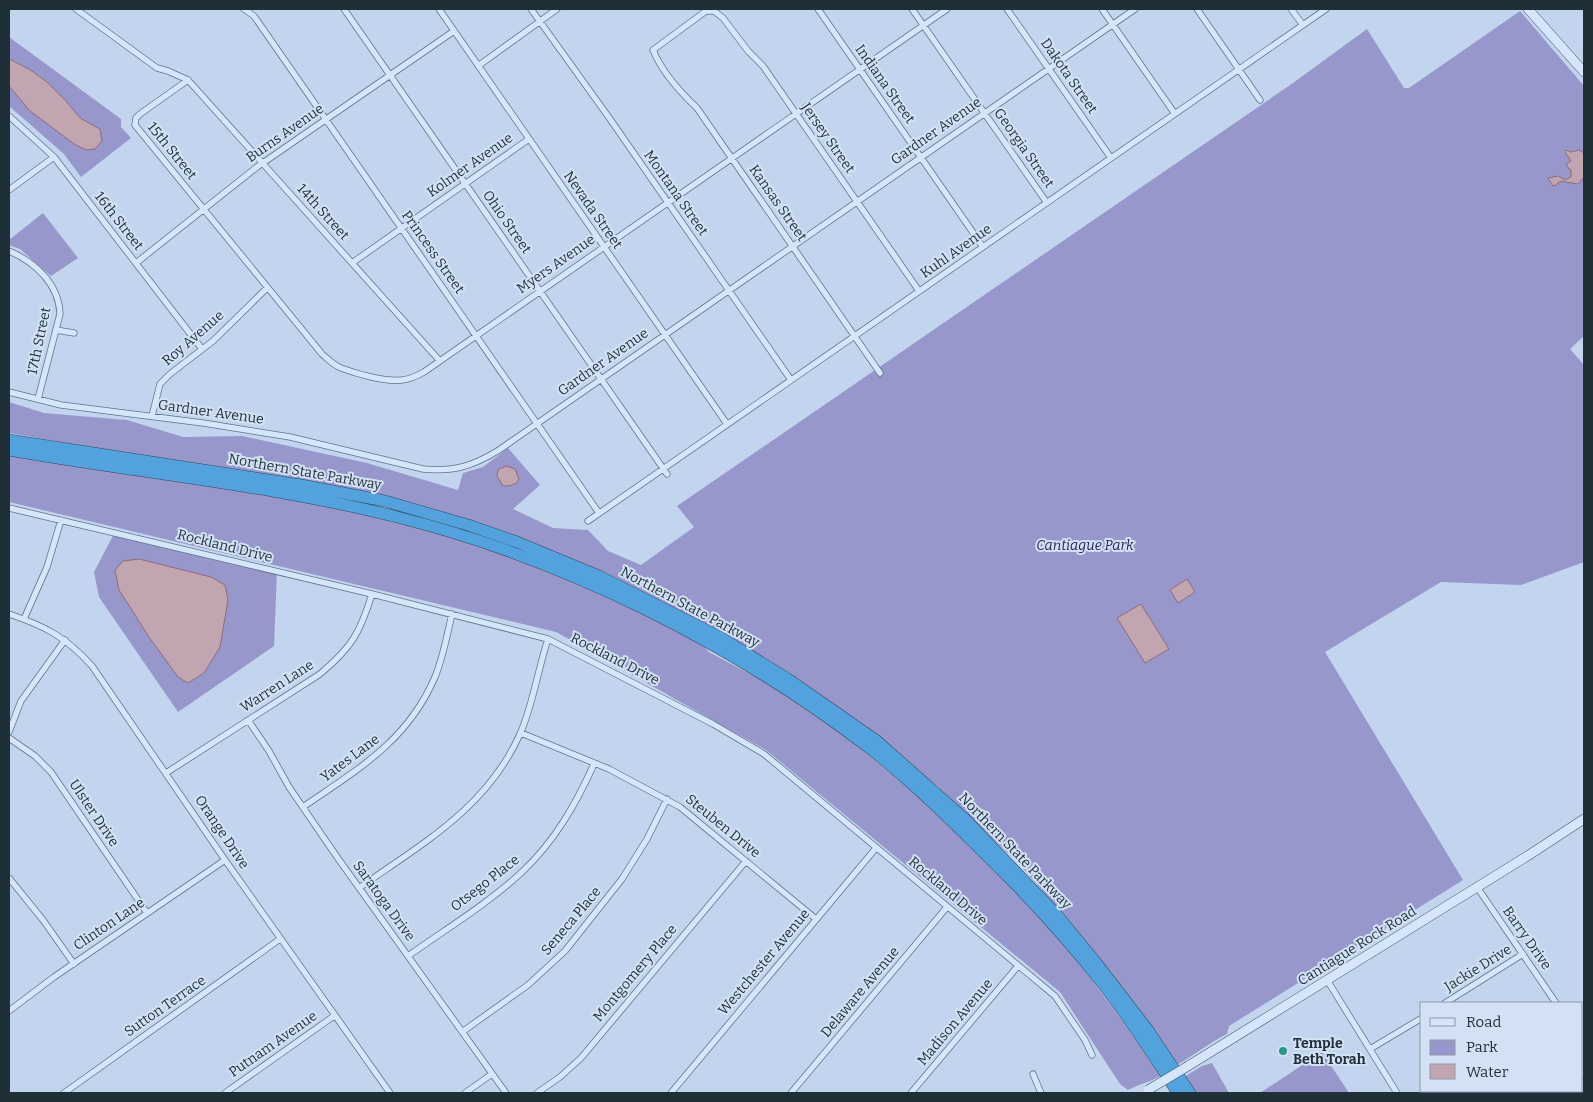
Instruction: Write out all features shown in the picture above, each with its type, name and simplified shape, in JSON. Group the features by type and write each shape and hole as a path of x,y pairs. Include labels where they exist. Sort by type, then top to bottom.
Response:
{"highway":[{"name":"Northern State Parkway","path":"9,440 301,485 385,501 468,525 517,542 599,576 704,629 884,747 966,820 1057,915 1094,960 1148,1030 1190,1093"},
{"name":"Northern State Parkway","path":"9,450 270,491 401,518 465,536 546,565 643,607 758,666"},
{"name":"Northern State Parkway","path":"784,682 901,774 948,816 1027,896 1102,984 1149,1048 1178,1093"}],"main road":[{"path":"1528,9 1584,72"},
{"name":"Cantiague Rock Road","path":"1146,1092 1584,819"}],"street":[{"path":"76,9 152,64 188,80"},
{"name":"Princess Street","path":"244,9 254,16 599,513"},
{"name":"Ohio Street","path":"344,9 665,471"},
{"name":"Nevada Street","path":"439,9 727,424"},
{"name":"Montana Street","path":"531,9 791,380"},
{"path":"478,66 557,9"},
{"name":"Indiana Street","path":"818,9 983,247"},
{"name":"Georgia Street","path":"912,9 1047,203"},
{"name":"Myers Avenue","path":"203,210 322,354 341,368 374,377 398,380 414,377 947,9"},
{"name":"Dakota Street","path":"1007,9 1111,158"},
{"path":"1102,9 1175,114"},
{"name":"Gardner Avenue","path":"9,392 61,405 203,423 290,437 423,468 440,470 462,468 481,462 1135,9"},
{"path":"1196,9 1260,100"},
{"path":"1291,9 1303,25"},
{"name":"Kuhl Avenue","path":"588,521 665,471 727,424 1326,9"},
{"name":"Jersey Street","path":"653,50 706,11 714,11 723,18 748,51 763,66 919,291"},
{"name":"Burns Avenue","path":"136,263 263,163 454,31"},
{"name":"Kansas Street","path":"653,50 657,60 683,95 697,108 880,373"},
{"name":"15th Street","path":"188,80 136,118 135,125 203,210"},
{"name":"14th Street","path":"188,80 439,360"},
{"name":"16th Street","path":"9,116 54,157 202,349"},
{"name":"Kolmer Avenue","path":"352,263 529,139"},
{"path":"9,190 54,157"},
{"name":"17th Street","path":"9,251 32,263 52,287 60,304 60,314 38,399"},
{"name":"Roy Avenue","path":"152,416 160,384 213,341 267,288"},
{"path":"56,330 74,333"},
{"name":"Rockland Drive","path":"9,508 372,594 548,639 750,744 764,754 1055,996 1086,1040 1092,1055"},
{"path":"24,619 47,567 61,520"},
{"name":"Warren Lane","path":"166,773 320,674 340,657 353,640 372,594"},
{"name":"Orange Drive","path":"9,614 46,628 79,651 92,666 388,1093"},
{"name":"Yates Lane","path":"303,807 373,759 409,723 426,696 436,675 452,614"},
{"path":"359,888 451,823 469,808 502,768 521,733 548,639"},
{"path":"9,732 21,701 65,640"},
{"name":"Saratoga Drive","path":"248,720 303,807 359,888 506,1093"},
{"name":"Steuben Drive","path":"521,733 609,769 667,799 691,815 816,919"},
{"name":"Ulster Drive","path":"9,738 35,756 51,772 148,913"},
{"name":"Otsego Place","path":"408,956 498,892 530,863 552,838 570,812 594,764"},
{"name":"Seneca Place","path":"462,1032 528,985 565,951 622,879 647,839 667,799"},
{"name":"Westchester Avenue","path":"671,1093 876,848"},
{"name":"Clinton Lane","path":"9,1011 225,860"},
{"name":"Montgomery Place","path":"537,1093 560,1077 581,1058 746,861"},
{"path":"9,878 43,920 74,964"},
{"name":"Barry Drive","path":"1477,887 1555,1002"},
{"name":"Delaware Avenue","path":"791,1093 947,907"},
{"name":"Sutton Terrace","path":"64,1093 280,939"},
{"name":"Jackie Drive","path":"1447,1002 1523,954"},
{"name":"Madison Avenue","path":"911,1093 1018,966"},
{"path":"1327,980 1397,1093"},
{"name":"Putnam Avenue","path":"225,1093 334,1016"},
{"path":"1370,1048 1420,1019"},
{"path":"465,1093 492,1074"},
{"path":"1033,1074 1041,1093"}],"green space":[{"name":"Cantiague Park","path":"1520,11 1584,86 1584,336 1570,349 1584,365 1584,562 1521,585 1441,582 1325,652 1463,880 1229,1026 1227,1034 1177,1065 1134,1003 1074,927 1020,865 937,786 877,737 795,677 783,694 848,739 921,799 983,856 1041,917 1094,983 1160,1076 1128,1090 1120,1084 1060,992 766,750 556,632 9,502 9,455 230,488 394,520 494,550 565,578 669,627 703,645 709,652 754,676 772,662 629,586 411,504 9,433 9,402 44,413 127,420 183,437 242,436 367,463 458,490 463,473 483,467 508,448 540,485 513,509 553,528 588,530 608,551 641,565 694,527 677,506 1293,83 1367,29 1404,88 1409,88"},
{"path":"9,37 121,119 121,127 131,138 81,177 64,154 9,106"},
{"path":"43,213 78,258 51,276 20,249 9,245 9,240"},
{"path":"115,532 277,571 274,646 178,712 99,597 94,572"},
{"path":"1322,1052 1349,1093 1260,1093"},
{"path":"1212,1063 1229,1093 1195,1093 1184,1077 1202,1066"}],"water":[{"path":"9,59 29,69 47,82 80,118 100,129 102,141 95,149 86,150 74,144 30,111 9,86"},
{"path":"1566,150 1571,152 1579,150 1584,153 1584,177 1578,184 1560,181 1553,186 1548,178 1558,176 1565,180 1571,177 1571,170 1566,164 1571,161 1565,152"},
{"path":"506,466 515,469 519,479 513,485 503,486 497,476 498,470"},
{"path":"139,559 211,577 225,585 228,600 220,647 204,673 188,683 178,677 149,637 119,590 115,570 123,561"},
{"path":"1187,579 1195,592 1178,603 1170,590"},
{"path":"1141,604 1169,649 1145,663 1117,618"}],"place":[{"name":"Temple Beth Torah","path":"1283,1051"}]}
